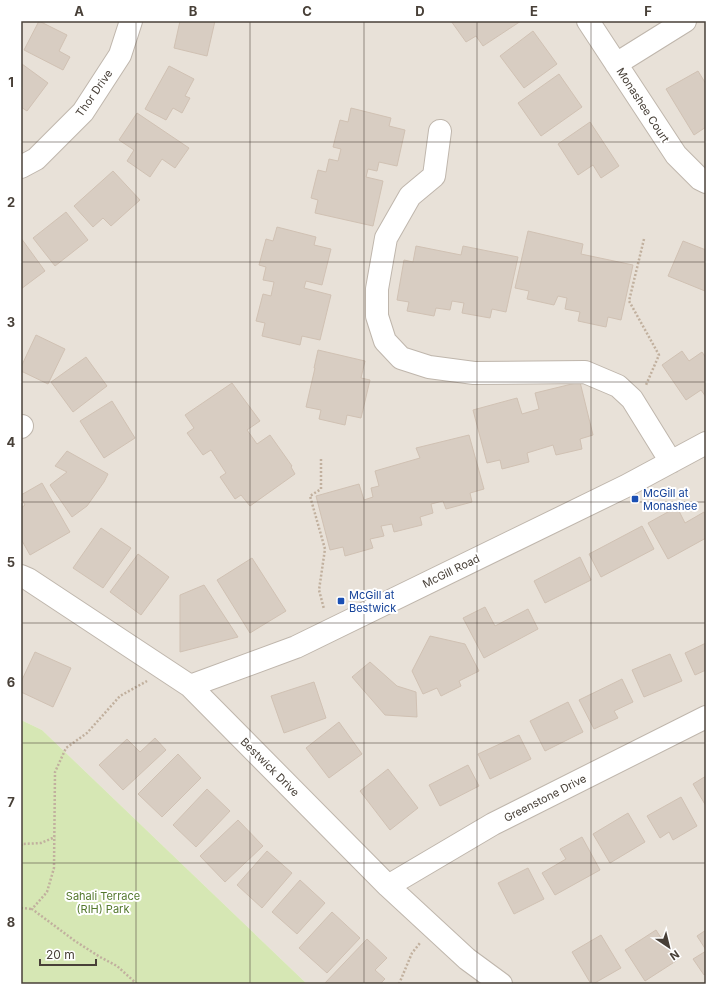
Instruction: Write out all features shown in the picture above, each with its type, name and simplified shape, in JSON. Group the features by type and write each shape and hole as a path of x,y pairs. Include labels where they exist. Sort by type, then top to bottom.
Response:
{"street":[{"name":"Thor Drive","path":"21,167 36,159 83,112 120,55 131,21"},
{"name":"Monashee Court","path":"588,21 676,155 700,179 706,182"},
{"path":"616,64 685,21"},
{"path":"440,131 434,176 410,196 386,238 377,289 378,316 385,340 401,358 429,367 474,373 585,372 618,386 632,399 671,462"},
{"name":"McGill Road","path":"190,686 296,647 619,489 706,443"},
{"name":"Bestwick Drive","path":"21,576 28,579 190,686 388,886 467,959 500,984"},
{"name":"Greenstone Drive","path":"388,886 493,824 706,717"}],"path":[{"path":"644,239 629,301 659,355 645,390"},
{"path":"321,459 321,489 310,496 325,549 319,590 324,609"},
{"path":"32,910 47,892 54,868 55,772 66,748 87,733 120,696 148,680"},
{"path":"21,846 22,844 41,843 55,837"},
{"path":"21,908 32,910 75,941 117,966 137,984"},
{"path":"399,984 412,953 424,938"}],"shaded area":[{"path":"21,21 706,21 706,984 307,984 42,730 21,720"}],"green space":[{"name":"Sahali Terrace (RIH) Park","path":"21,720 42,730 307,984 21,984"}],"building":[{"path":"39,21 67,35 59,51 70,57 63,70 24,50"},
{"path":"180,21 215,21 207,56 174,48"},
{"path":"451,21 521,21 483,46 476,36 466,42"},
{"path":"533,31 557,64 524,88 500,56"},
{"path":"22,64 48,83 27,111 21,107"},
{"path":"169,66 194,79 185,96 190,98 182,113 173,108 166,120 145,109"},
{"path":"698,71 706,84 706,127 694,135 666,89"},
{"path":"559,74 582,107 541,136 518,103"},
{"path":"351,108 391,118 389,126 405,130 397,166 379,162 377,171 368,169 366,177 383,181 373,226 315,213 318,200 311,198 318,170 326,172 329,159 338,161 341,149 333,147 340,120 348,122"},
{"path":"137,113 189,148 175,168 162,159 150,177 127,161 134,150 119,140"},
{"path":"590,122 619,166 601,178 593,165 578,175 558,144"},
{"path":"113,171 140,200 111,226 103,218 93,227 74,206"},
{"path":"66,212 88,240 55,266 33,238"},
{"path":"277,227 316,237 314,245 331,249 322,285 306,281 304,288 331,295 320,340 302,336 300,345 262,336 265,323 256,321 263,294 271,296 274,282 263,280 266,267 259,265 266,239 273,241"},
{"path":"528,231 583,244 581,254 633,265 621,320 608,317 606,327 578,321 580,312 565,309 567,298 558,296 554,305 527,299 529,291 515,288"},
{"path":"21,238 45,271 21,289"},
{"path":"683,241 706,250 705,291 668,276"},
{"path":"416,246 461,255 463,246 518,257 506,312 492,309 490,318 462,313 464,303 452,301 450,310 436,308 434,316 407,311 409,302 397,300 404,260 413,262"},
{"path":"36,335 65,349 48,384 21,371 21,367"},
{"path":"318,350 365,361 361,378 370,380 361,418 347,415 345,425 319,419 321,410 306,407"},
{"path":"682,351 689,361 702,352 706,358 706,397 701,390 686,400 662,365"},
{"path":"86,357 107,386 73,412 51,382"},
{"path":"580,382 593,435 580,439 582,449 556,455 553,445 527,453 529,462 502,469 500,460 487,463 473,410 517,398 522,414 539,409 535,393"},
{"path":"232,383 260,421 247,430 257,444 270,435 292,466 291,467 295,474 250,506 241,495 235,499 220,477 226,473 211,450 203,455 187,433 194,428 185,415"},
{"path":"112,401 135,438 104,458 80,421"},
{"path":"469,435 484,489 470,493 472,502 446,509 443,501 431,504 433,513 420,517 422,525 394,532 392,524 381,526 384,536 370,539 373,548 345,556 343,547 330,550 316,496 359,484 364,500 373,497 371,488 379,486 375,471 420,458 416,448"},
{"path":"67,451 108,474 87,506 72,517 50,485 67,472 55,466"},
{"path":"42,483 70,532 30,555 21,539 21,508 25,505 21,495"},
{"path":"677,507 685,523 704,512 706,516 706,538 668,559 648,523"},
{"path":"642,526 654,549 601,577 589,554"},
{"path":"101,528 131,548 103,588 73,568"},
{"path":"138,554 169,577 141,615 110,592"},
{"path":"580,557 591,580 545,603 534,581"},
{"path":"252,558 286,611 250,633 217,580"},
{"path":"204,585 238,637 180,652 180,595"},
{"path":"485,607 495,626 528,609 538,629 484,658 463,618"},
{"path":"430,636 465,644 479,671 459,681 461,686 441,696 437,688 423,694 412,671"},
{"path":"706,643 706,670 695,675 685,653"},
{"path":"35,652 71,668 53,707 21,692 21,682"},
{"path":"670,654 682,681 644,697 632,670"},
{"path":"370,662 397,686 416,692 417,717 385,715 352,677"},
{"path":"622,679 633,702 614,711 618,718 594,729 579,700"},
{"path":"314,682 326,718 284,733 271,696"},
{"path":"568,702 583,732 545,751 530,721"},
{"path":"339,722 362,754 329,778 306,748"},
{"path":"519,735 531,759 490,779 478,754"},
{"path":"155,738 166,750 123,790 99,765 127,739 140,752"},
{"path":"178,754 201,778 162,817 138,794"},
{"path":"468,765 479,786 440,806 429,785"},
{"path":"388,769 418,808 390,830 360,791"},
{"path":"706,776 706,806 693,784"},
{"path":"207,789 230,811 196,847 173,825"},
{"path":"681,797 697,826 673,840 669,832 660,838 647,816"},
{"path":"628,813 645,842 610,863 593,834"},
{"path":"238,820 263,846 225,882 200,856"},
{"path":"582,837 600,870 555,895 542,873 566,859 560,849"},
{"path":"267,851 292,873 262,908 237,885"},
{"path":"528,868 544,899 514,914 498,883"},
{"path":"300,880 325,903 297,934 272,912"},
{"path":"332,912 360,938 327,973 299,948"},
{"path":"656,930 676,961 645,981 625,950"},
{"path":"706,930 706,950 697,936"},
{"path":"601,935 621,968 591,984 572,952"},
{"path":"367,939 387,958 375,970 385,979 380,984 324,984"},
{"path":"706,951 706,974 704,975 693,959"}],"place":[{"name":"McGill at Monashee","path":"635,499"},
{"name":"McGill at Bestwick","path":"341,601"}]}
